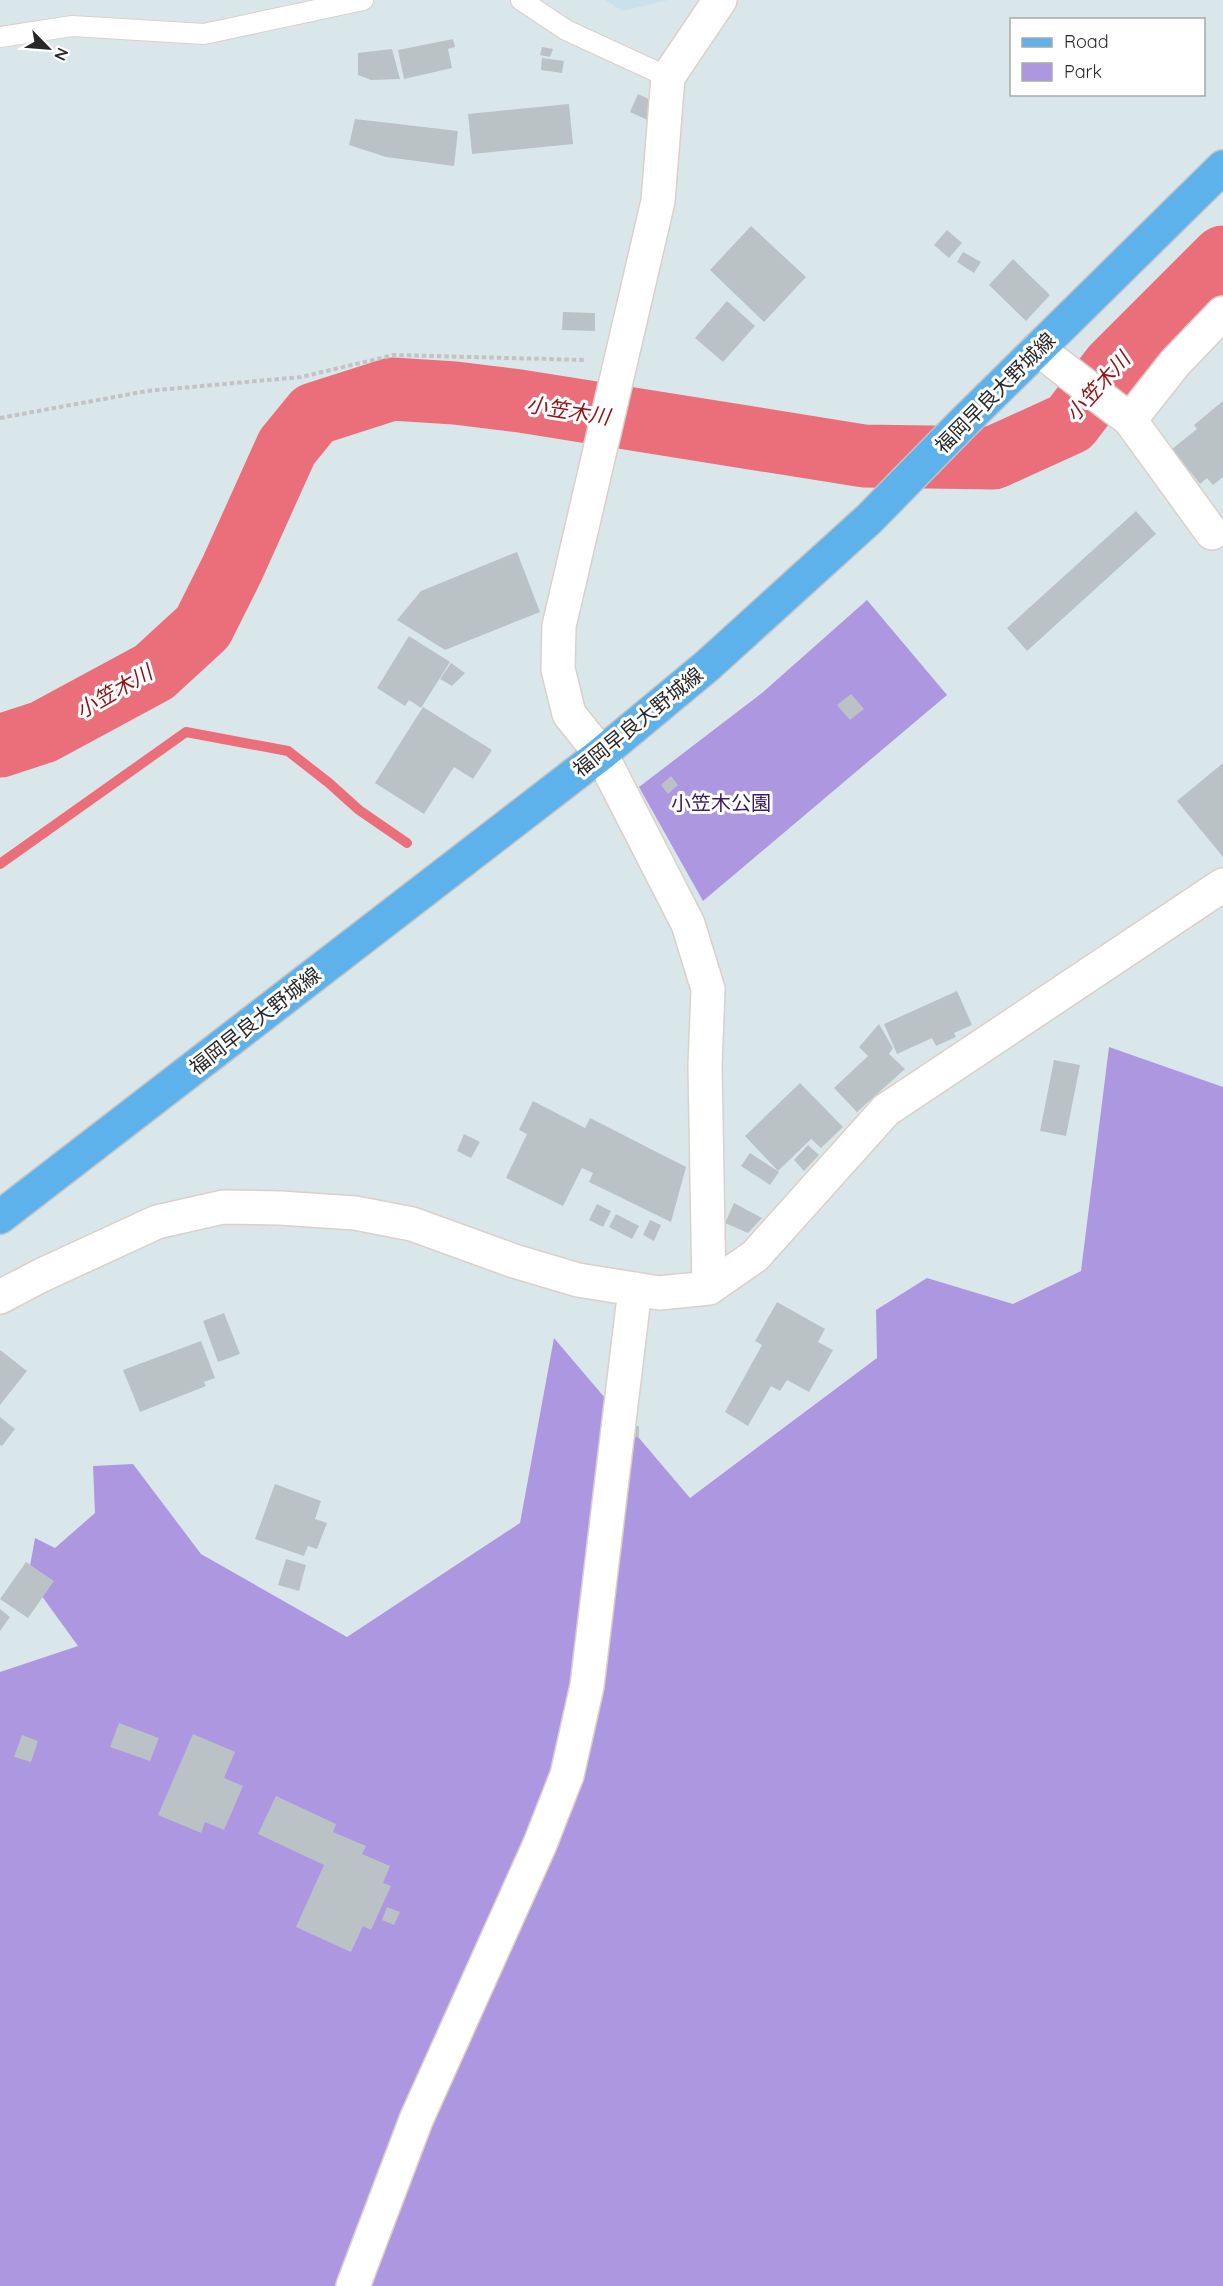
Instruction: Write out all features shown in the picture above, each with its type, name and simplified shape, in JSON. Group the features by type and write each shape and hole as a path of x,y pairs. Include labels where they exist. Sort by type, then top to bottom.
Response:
{"main road":[{"name":"福岡早良大野城線","path":"0,1217 601,754 707,666 869,519 1223,166"}],"street":[{"path":"709,1288 705,1066 708,989 688,924 601,754 569,714 558,669 560,626 658,201 668,77 720,0"},
{"path":"1130,420 1175,363 1223,314"},
{"path":"1038,350 1130,420 1212,533"},
{"path":"0,1297 157,1222 223,1207 355,1213 412,1224 514,1261 578,1280 659,1293 709,1288 755,1256 886,1110 1223,885"},
{"path":"353,2286 416,2120 540,1844 567,1775 586,1686 635,1289"}],"lane":[{"path":"0,37 72,26 204,34 363,0"},
{"path":"521,0 566,30 668,77"}],"path":[{"path":"0,418 147,391 301,377 394,356 622,361"}],"shaded area":[{"path":"605,0 668,0 622,11"}],"green space":[{"name":"小笠木公園","path":"867,600 947,695 703,901 639,787 762,693"},
{"path":"1109,1047 1223,1087 1223,2286 0,2286 0,1672 78,1646 28,1577 35,1538 55,1548 95,1513 93,1466 133,1464 201,1554 347,1637 520,1523 554,1338 690,1498 877,1358 876,1310 927,1278 1013,1304 1081,1271"}],"building":[{"path":"453,39 455,47 448,49 452,68 404,79 398,50"},
{"path":"542,47 553,49 550,57 540,55"},
{"path":"392,49 400,79 371,80 358,75 358,53"},
{"path":"542,58 564,61 562,73 541,70"},
{"path":"638,94 655,102 652,122 630,112"},
{"path":"569,104 573,144 472,154 468,114"},
{"path":"355,119 458,131 454,166 386,157 349,145"},
{"path":"751,226 806,277 764,322 710,270"},
{"path":"947,230 962,243 949,258 934,245"},
{"path":"963,252 981,262 974,273 957,262"},
{"path":"1013,259 1050,295 1026,321 989,285"},
{"path":"727,301 755,326 723,362 695,338"},
{"path":"563,312 595,313 595,331 562,330"},
{"path":"1223,401 1223,477 1213,485 1207,478 1200,484 1172,449 1197,429 1194,425"},
{"path":"1136,511 1156,534 1027,651 1007,628"},
{"path":"517,552 540,612 445,650 397,620 421,591"},
{"path":"409,636 450,662 421,708 409,700 405,706 377,688"},
{"path":"451,663 465,673 452,686 440,679"},
{"path":"851,694 864,709 850,720 837,705"},
{"path":"423,707 492,750 473,779 454,767 424,814 375,783"},
{"path":"1223,763 1223,857 1177,801"},
{"path":"671,776 678,785 668,794 661,785"},
{"path":"957,991 972,1025 954,1033 956,1037 936,1046 932,1038 897,1054 884,1024"},
{"path":"879,1024 893,1048 889,1054 905,1069 857,1112 834,1088 868,1056 859,1047"},
{"path":"1054,1060 1080,1065 1066,1136 1040,1131"},
{"path":"800,1083 843,1127 821,1148 811,1139 778,1171 745,1136"},
{"path":"533,1101 585,1128 590,1118 686,1167 671,1222 589,1182 593,1173 582,1168 563,1206 506,1178 527,1134 519,1130"},
{"path":"464,1134 480,1142 471,1158 457,1151"},
{"path":"808,1145 819,1155 804,1171 794,1160"},
{"path":"750,1153 779,1172 770,1185 741,1166"},
{"path":"734,1203 762,1218 748,1233 725,1223"},
{"path":"597,1204 611,1211 603,1227 589,1220"},
{"path":"616,1214 639,1226 632,1239 609,1227"},
{"path":"650,1220 661,1225 654,1241 643,1235"},
{"path":"777,1302 825,1329 818,1342 833,1350 809,1392 787,1380 780,1391 771,1386 748,1426 725,1412 762,1345 755,1341"},
{"path":"224,1313 240,1354 218,1362 203,1321"},
{"path":"201,1341 215,1378 204,1382 206,1386 140,1412 123,1370"},
{"path":"0,1350 27,1371 0,1405"},
{"path":"0,1417 15,1429 2,1446 0,1445"},
{"path":"628,1426 639,1426 639,1437 629,1438"},
{"path":"275,1484 321,1501 315,1519 327,1523 317,1549 308,1546 304,1556 255,1539"},
{"path":"286,1559 306,1565 299,1591 278,1585"},
{"path":"26,1562 54,1581 28,1618 0,1599"},
{"path":"0,1609 10,1617 0,1631"},
{"path":"119,1723 159,1738 150,1761 110,1747"},
{"path":"193,1734 235,1752 224,1778 243,1786 224,1830 205,1822 201,1833 158,1815"},
{"path":"22,1735 38,1741 31,1762 14,1757"},
{"path":"276,1796 336,1824 333,1832 366,1846 362,1854 390,1866 383,1883 391,1886 371,1930 363,1926 351,1952 296,1927 324,1865 258,1834"},
{"path":"387,1907 400,1912 394,1925 382,1920"}],"waterway":[{"name":"小笠木川","path":"0,746 43,732 154,672 203,627 287,447 314,414 392,389 455,393 520,401 864,456 993,458 1070,423 1113,367 1223,257"},
{"path":"0,864 186,732 288,751 359,810 407,843"}]}
